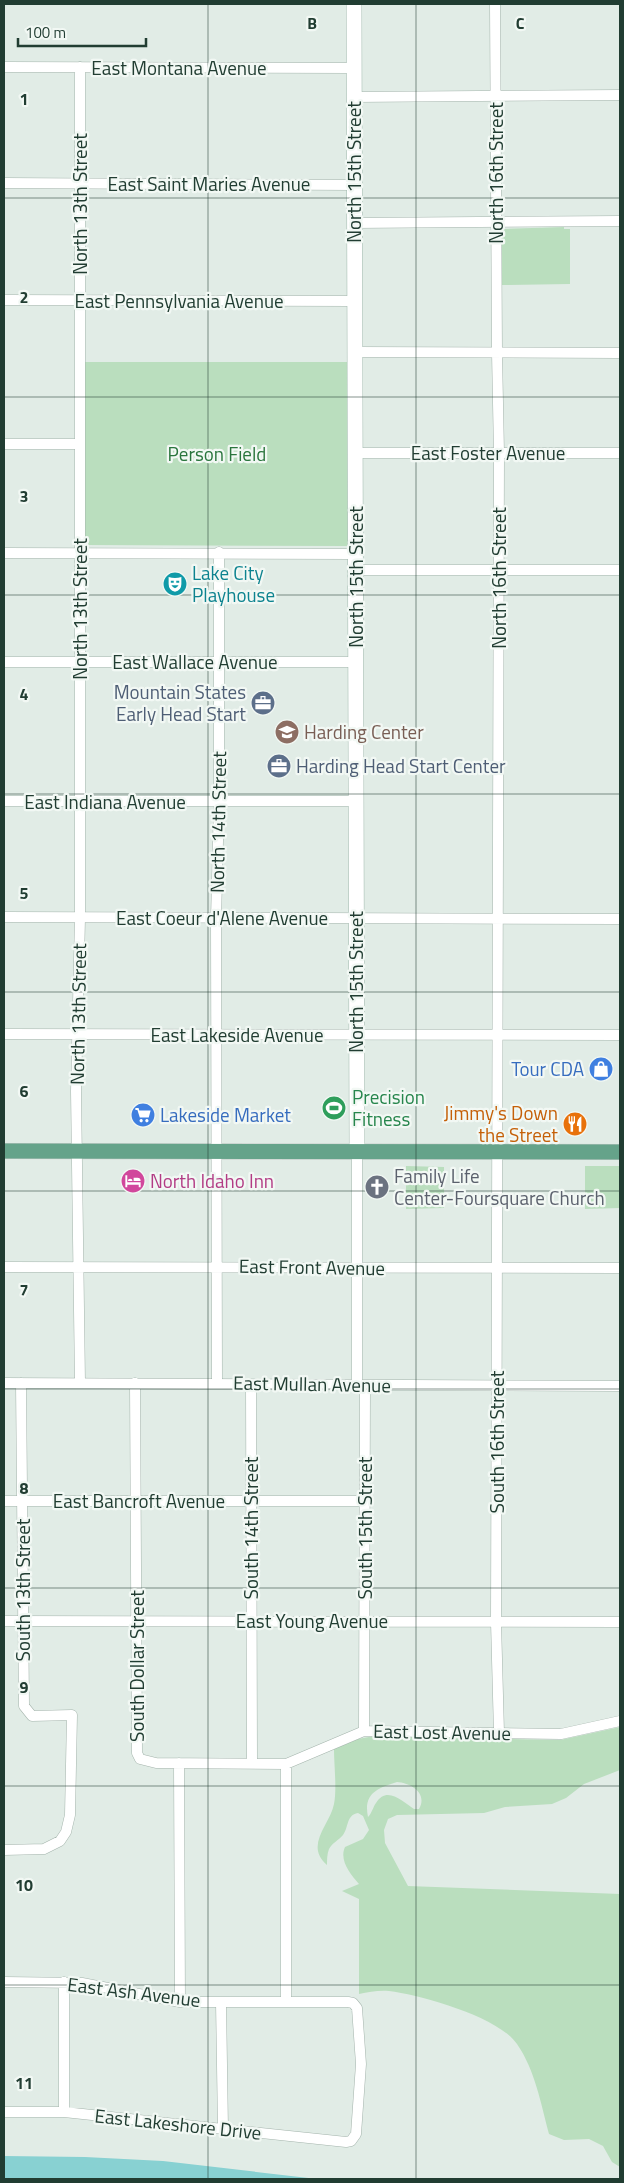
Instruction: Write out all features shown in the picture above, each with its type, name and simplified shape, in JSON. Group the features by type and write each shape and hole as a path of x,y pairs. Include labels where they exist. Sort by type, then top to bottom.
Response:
{"main road":[{"name":"North 15th Street","path":"354,4 357,1151"},
{"path":"4,1151 620,1152"}],"street":[{"name":"North 16th Street","path":"495,4 496,353 499,453 497,1152"},
{"name":"East Montana Avenue","path":"4,67 354,68"},
{"name":"North 13th Street","path":"77,1151 77,1034 80,918 80,68"},
{"path":"354,97 620,95"},
{"name":"East Saint Maries Avenue","path":"4,183 354,185"},
{"path":"354,223 620,221"},
{"name":"East Pennsylvania Avenue","path":"4,300 355,301"},
{"path":"355,352 620,353"},
{"path":"4,444 80,444"},
{"name":"East Foster Avenue","path":"355,453 620,453"},
{"path":"4,553 219,552 356,554"},
{"name":"North 14th Street","path":"216,1151 219,552"},
{"path":"356,570 620,570"},
{"name":"East Wallace Avenue","path":"4,662 356,662"},
{"name":"East Indiana Avenue","path":"4,802 356,801"},
{"name":"East Coeur d'Alene Avenue","path":"4,917 620,919"},
{"name":"East Lakeside Avenue","path":"4,1034 620,1036"},
{"path":"77,1151 80,1383"},
{"path":"216,1151 218,1266 217,1384"},
{"name":"South 15th Street","path":"357,1151 357,1268 364,1501 364,1731"},
{"name":"South 16th Street","path":"497,1152 496,1622 499,1732"},
{"name":"East Front Avenue","path":"4,1267 620,1268"},
{"name":"East Mullan Avenue","path":"4,1383 497,1387 620,1386"},
{"name":"South 13th Street","path":"4,1850 44,1849 60,1841 66,1832 70,1815 72,1715 32,1716 24,1706 21,1383"},
{"name":"South Dollar Street","path":"135,1383 138,1753 142,1760 180,1763"},
{"name":"South 14th Street","path":"251,1384 252,1762"},
{"name":"East Bancroft Avenue","path":"4,1501 364,1501"},
{"name":"East Young Avenue","path":"4,1621 620,1622"},
{"name":"East Lost Avenue","path":"180,1763 252,1762 286,1764 364,1731 561,1734 620,1721"},
{"path":"180,1763 180,2002"},
{"path":"286,1764 286,2002"},
{"name":"East Ash Avenue","path":"4,1982 64,1982 97,1985 180,2002 353,2003 359,2023 360,2078 356,2134 351,2141"},
{"path":"64,1982 64,2112"},
{"path":"221,2002 223,2129"},
{"name":"East Lakeshore Drive","path":"4,2112 64,2112 351,2141"}],"green space":[{"path":"564,227 564,229 570,229 570,284 502,285 501,232 503,229"},
{"name":"Person Field","path":"84,362 348,362 348,546 86,545 84,543"},
{"path":"406,1166 444,1167 444,1208 406,1209"},
{"path":"585,1166 620,1166 620,1208 585,1209"},
{"path":"620,1727 620,1770 584,1784 566,1798 552,1804 505,1807 484,1813 397,1815 388,1819 384,1830 385,1843 408,1886 620,1894 620,2167 612,2162 603,2146 589,2139 564,2140 549,2134 537,2088 528,2065 517,2044 508,2034 477,2016 439,2002 403,1993 385,1991 359,1994 359,1899 342,1891 359,1884 346,1867 343,1857 345,1847 363,1839 369,1830 363,1816 358,1813 351,1816 343,1835 329,1849 327,1865 318,1850 320,1835 332,1812 335,1798 334,1749 358,1739 374,1736 560,1740","holes":["390,1784 408,1784 420,1794 421,1803 419,1809 414,1809 400,1799 385,1795 376,1803 368,1817 368,1802 373,1793"]}],"water":[{"path":"4,2156 85,2157 163,2161 317,2179 4,2179"}],"place":[{"name":"Lake City Playhouse","path":"175,584"},
{"name":"Mountain States Early Head Start","path":"263,703"},
{"name":"Harding Center","path":"287,732"},
{"name":"Harding Head Start Center","path":"279,766"},
{"name":"Tour CDA","path":"601,1069"},
{"name":"Precision Fitness","path":"334,1108"},
{"name":"Lakeside Market","path":"143,1115"},
{"name":"Jimmy's Down the Street","path":"575,1124"},
{"name":"North Idaho Inn","path":"133,1181"},
{"name":"Family Life Center-Foursquare Church","path":"377,1187"}]}
